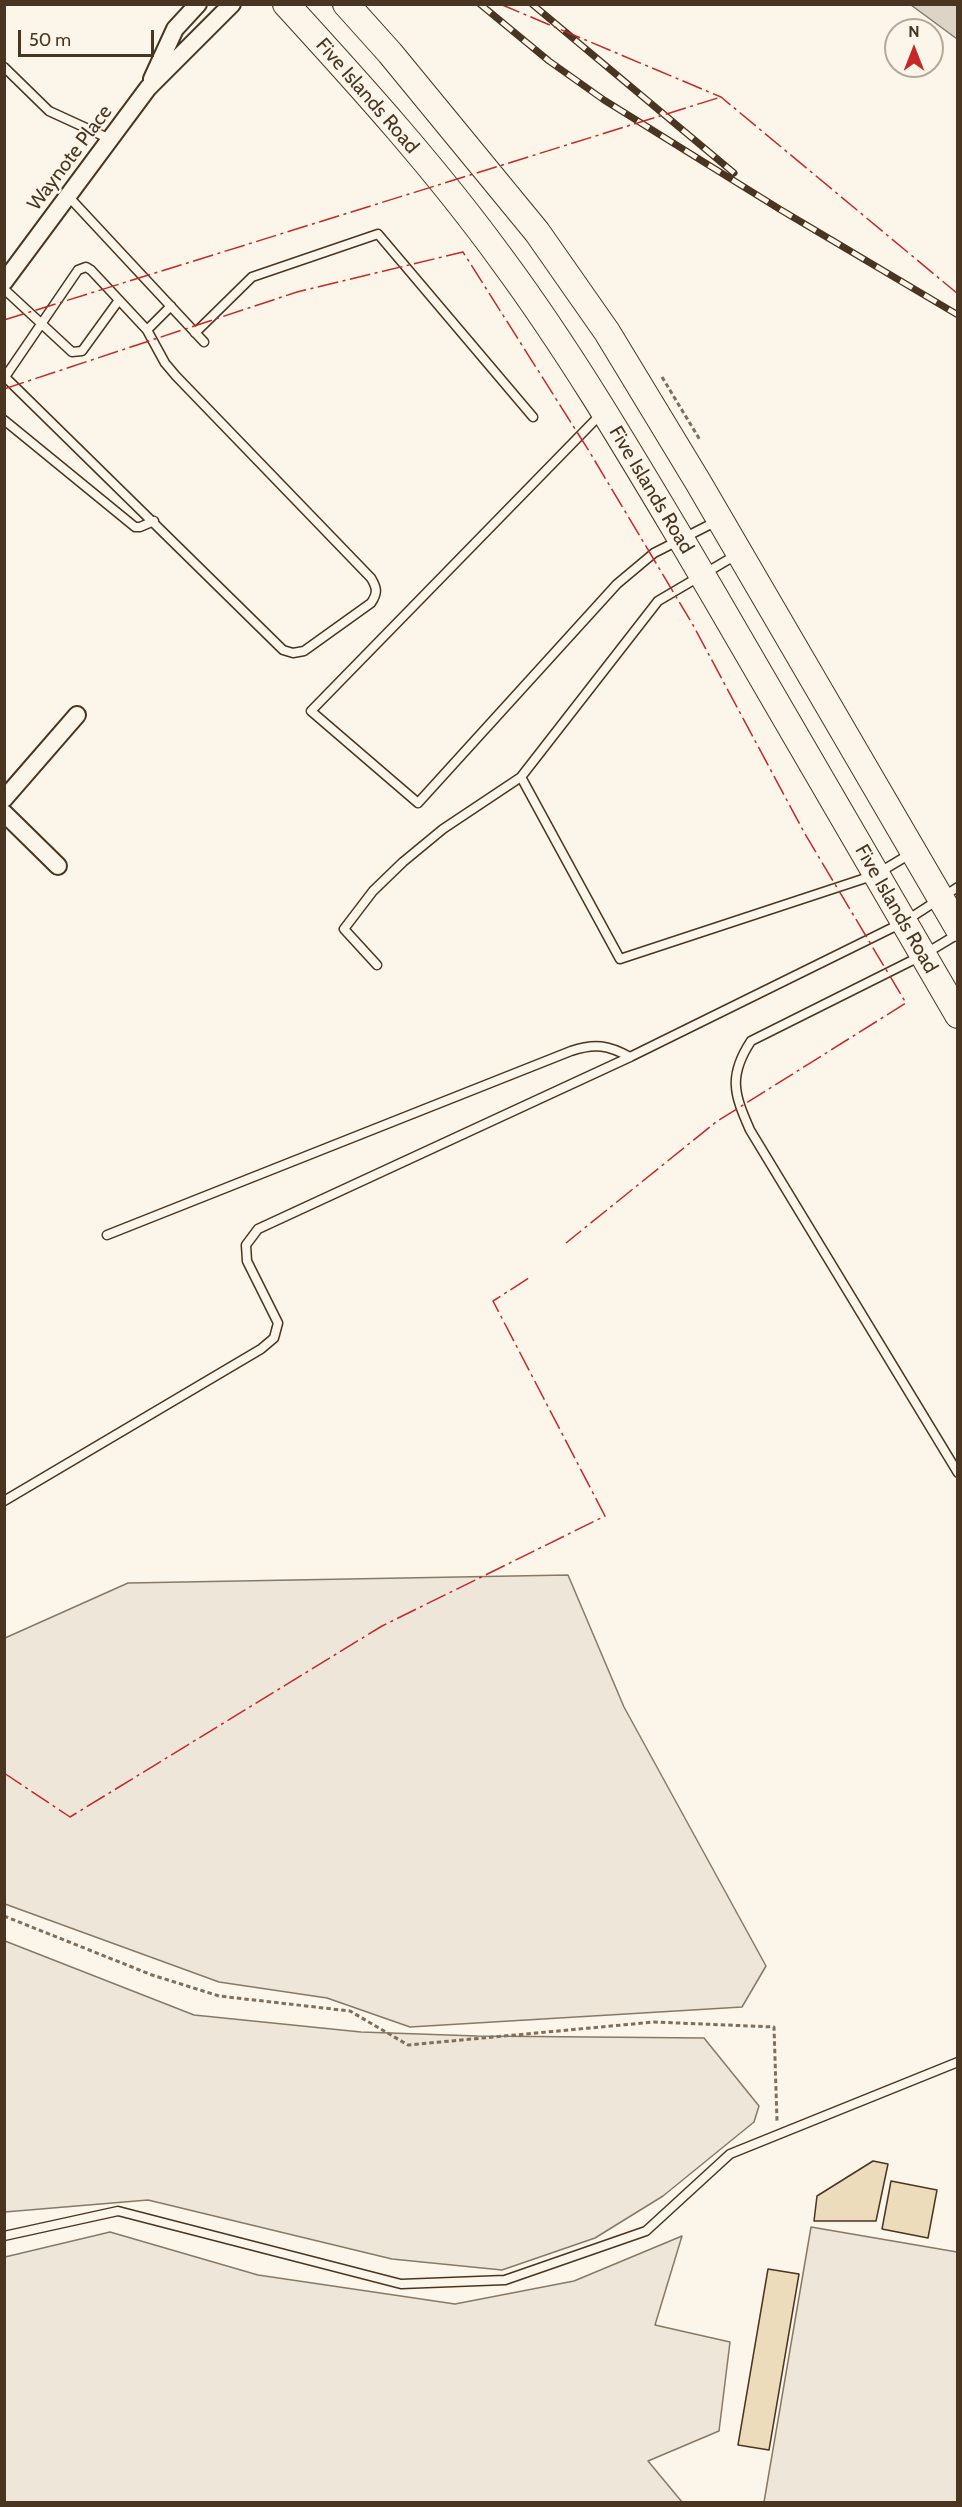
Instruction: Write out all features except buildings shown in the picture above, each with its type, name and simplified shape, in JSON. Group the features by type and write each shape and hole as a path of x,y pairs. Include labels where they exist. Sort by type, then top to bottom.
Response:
{"main road":[{"name":"Five Islands Road","path":"286,4 355,79 444,184 504,261 603,411 702,574 957,1015"},
{"path":"346,4 390,53 537,232 607,332 740,553 914,852 949,894 957,928"}],"street":[{"name":"Waynote Place","path":"148,88 175,29 198,4"},
{"name":"Waynote Place","path":"4,282 148,88 232,4"},
{"path":"4,799 77,716"},
{"path":"4,813 58,866"}],"lane":[{"path":"4,67 49,111 110,140"},
{"path":"68,196 204,342"},
{"path":"195,333 252,278 378,234 533,417"},
{"path":"82,268 91,270 119,300 147,330 171,370 371,578 376,595 371,603 304,651 293,653 283,650 5,377 82,268"},
{"path":"4,289 72,352 77,353 82,351 119,300"},
{"path":"147,330 171,306"},
{"path":"603,411 311,711 418,803 617,584 654,553 719,520"},
{"path":"4,420 135,527 154,521"},
{"path":"377,965 344,929 373,891 443,829 521,777 658,601 740,553"},
{"path":"521,777 620,959 875,875 914,852"},
{"path":"5,1500 261,1349 274,1338 278,1323 247,1261 246,1245 258,1229 630,1057 904,922 949,894"},
{"path":"957,934 922,955 751,1041 739,1059 734,1079 738,1102 750,1130 957,1473"},
{"path":"107,1235 571,1051 600,1045 611,1047 630,1057"},
{"path":"4,2236 118,2211 401,2284 505,2280 646,2231 730,2154 957,2062"}],"path":[{"path":"4,1916 152,1975 219,1996 350,2011 408,2045 654,2022 774,2027 777,2134"}],"shaded area":[{"path":"911,5 957,5 957,39 944,29 944,18 929,18"},
{"path":"568,1575 624,1707 766,1966 742,2007 410,2027 327,1998 219,1982 5,1904 5,1638 128,1583"},
{"path":"5,1941 194,2015 361,2032 477,2036 704,2038 759,2106 754,2122 663,2196 595,2238 502,2270 392,2259 148,2200 5,2212"},
{"path":"811,2227 957,2252 957,2502 764,2502"},
{"path":"110,2232 258,2275 455,2304 574,2281 682,2236 655,2325 730,2342 719,2431 648,2461 682,2502 5,2502 5,2257"}],"railway":[{"path":"480,4 549,61 604,100 781,210 958,315"},
{"path":"532,4 734,173"}],"power":[{"path":"500,4 721,97 958,294"},
{"path":"4,320 721,97"},
{"path":"4,389 297,292 463,252 589,451 693,625 805,834 906,1003 716,1122 566,1243"},
{"path":"4,1773 70,1817 382,1626 605,1516 493,1301 532,1276"}]}
